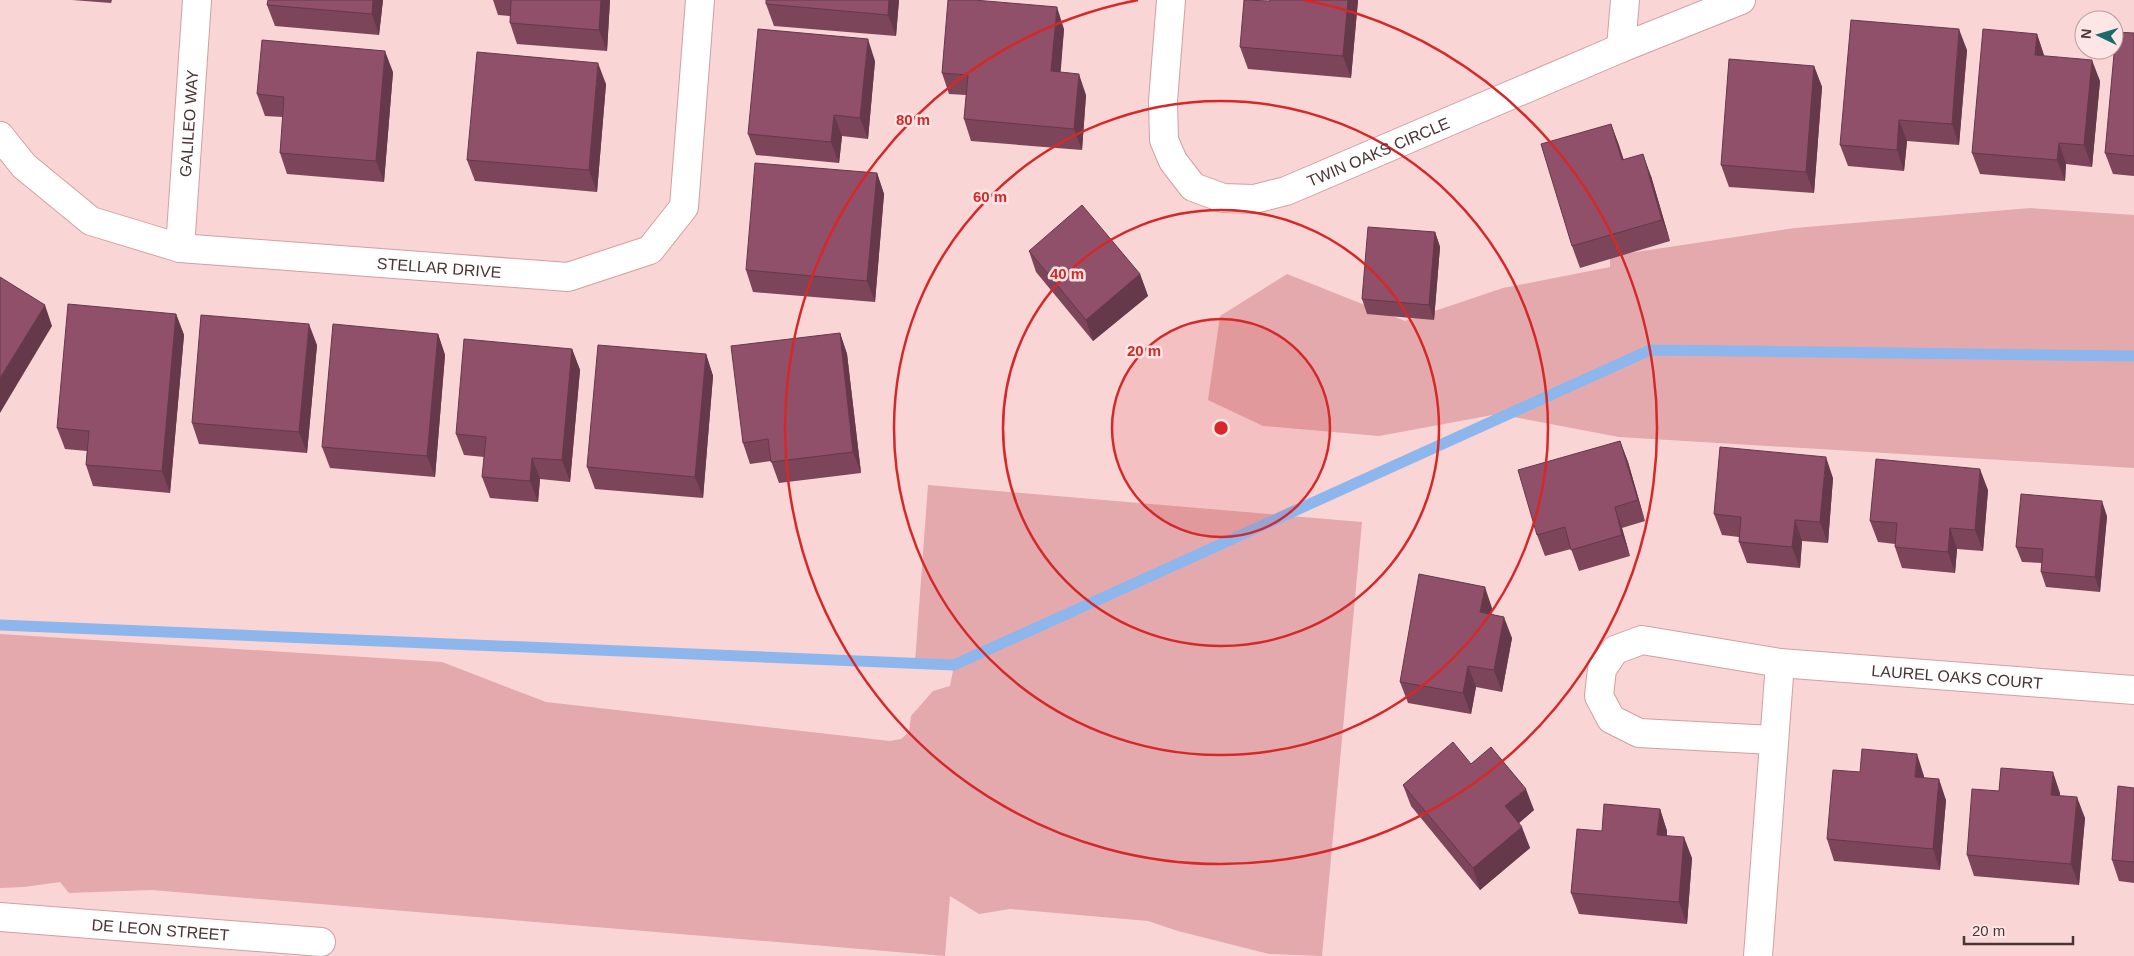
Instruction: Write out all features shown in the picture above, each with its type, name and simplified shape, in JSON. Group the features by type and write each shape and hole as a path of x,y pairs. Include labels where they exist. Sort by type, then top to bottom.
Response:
{"street":[{"name":"GALILEO WAY","path":"180,248 198,0"},
{"name":"STELLAR DRIVE","path":"0,136 24,166 91,221 180,248 568,277 650,250 684,208 700,0"},
{"name":"TWIN OAKS CIRCLE","path":"1171,0 1163,101 1164,140 1173,161 1193,187 1223,198 1254,198 1286,191 1621,48 1741,0"},
{"path":"1621,48 1625,0"},
{"name":"LAUREL OAKS COURT","path":"1774,740 1639,733 1611,719 1598,696 1602,669 1615,650 1642,640 1780,663 2134,690"},
{"path":"1758,956 1780,663"},
{"name":"DE LEON STREET","path":"0,917 321,942"}],"shaded area":[{"path":"2030,208 2134,215 2134,468 1619,437 1498,414 1379,436 1263,426 1208,400 1220,316 1287,274 1405,321 1503,288 1610,267 1610,256 1795,228"},
{"path":"928,485 1362,522 1322,956 1269,954 1178,931 1148,921 1010,909 979,914 950,896 945,956 151,890 69,893 60,882 0,888 0,634 442,662 546,702 890,741 901,739 909,732 911,716 933,691 950,686 954,665 915,662"}],"building":[{"path":"268,0 373,0 372,14 267,5"},
{"path":"511,0 601,0 599,30 510,23"},
{"path":"766,0 889,0 888,15 766,4"},
{"path":"948,0 974,0 1057,7 1051,71 1079,74 1074,129 964,119 968,75 942,73"},
{"path":"1244,0 1348,0 1343,56 1240,47"},
{"path":"1851,20 1959,29 1952,124 1899,120 1897,150 1840,145"},
{"path":"758,29 868,39 860,118 834,115 831,142 748,134"},
{"path":"1983,29 2037,34 2035,55 2074,58 2074,60 2092,60 2084,145 2059,143 2057,160 1972,153"},
{"path":"2124,32 2134,33 2134,156 2105,153 2113,60 2124,60"},
{"path":"262,40 385,51 376,161 280,153 284,97 257,94"},
{"path":"477,52 598,63 589,170 467,160"},
{"path":"1729,59 1814,66 1806,172 1721,165"},
{"path":"1611,124 1622,160 1643,154 1662,220 1572,246 1541,144"},
{"path":"755,163 877,173 867,281 746,270"},
{"path":"1082,205 1140,274 1086,320 1029,251"},
{"path":"1368,227 1435,232 1429,305 1362,299"},
{"path":"0,277 45,305 0,378"},
{"path":"68,304 176,314 162,471 86,465 89,431 57,428"},
{"path":"201,315 309,324 299,432 192,423"},
{"path":"333,324 438,334 427,456 322,447"},
{"path":"840,333 853,452 771,462 768,439 743,443 731,346"},
{"path":"464,339 572,349 562,460 532,458 530,481 482,477 486,437 456,434"},
{"path":"598,345 706,354 695,477 587,467"},
{"path":"1620,441 1638,500 1615,507 1622,535 1571,550 1565,527 1537,535 1518,470"},
{"path":"1720,447 1826,457 1820,522 1795,520 1792,547 1739,542 1741,517 1714,514"},
{"path":"1876,459 1980,469 1975,530 1950,528 1948,552 1895,547 1897,523 1870,521"},
{"path":"2021,494 2102,501 2095,577 2041,572 2043,549 2016,547"},
{"path":"1419,574 1485,587 1480,612 1504,617 1494,670 1468,666 1463,693 1400,682"},
{"path":"1453,742 1471,764 1491,747 1526,789 1505,806 1522,827 1473,868 1403,785"},
{"path":"1862,749 1917,754 1915,777 1939,779 1933,849 1827,839 1833,770 1860,772"},
{"path":"2001,768 2053,772 2051,795 2077,797 2071,864 1967,855 1972,789 1999,791"},
{"path":"2118,786 2134,788 2134,862 2112,860"},
{"path":"1604,804 1660,809 1657,835 1684,837 1679,902 1571,893 1577,829 1602,831"}],"waterway":[{"path":"0,625 954,665 1650,350 2134,356"}]}
